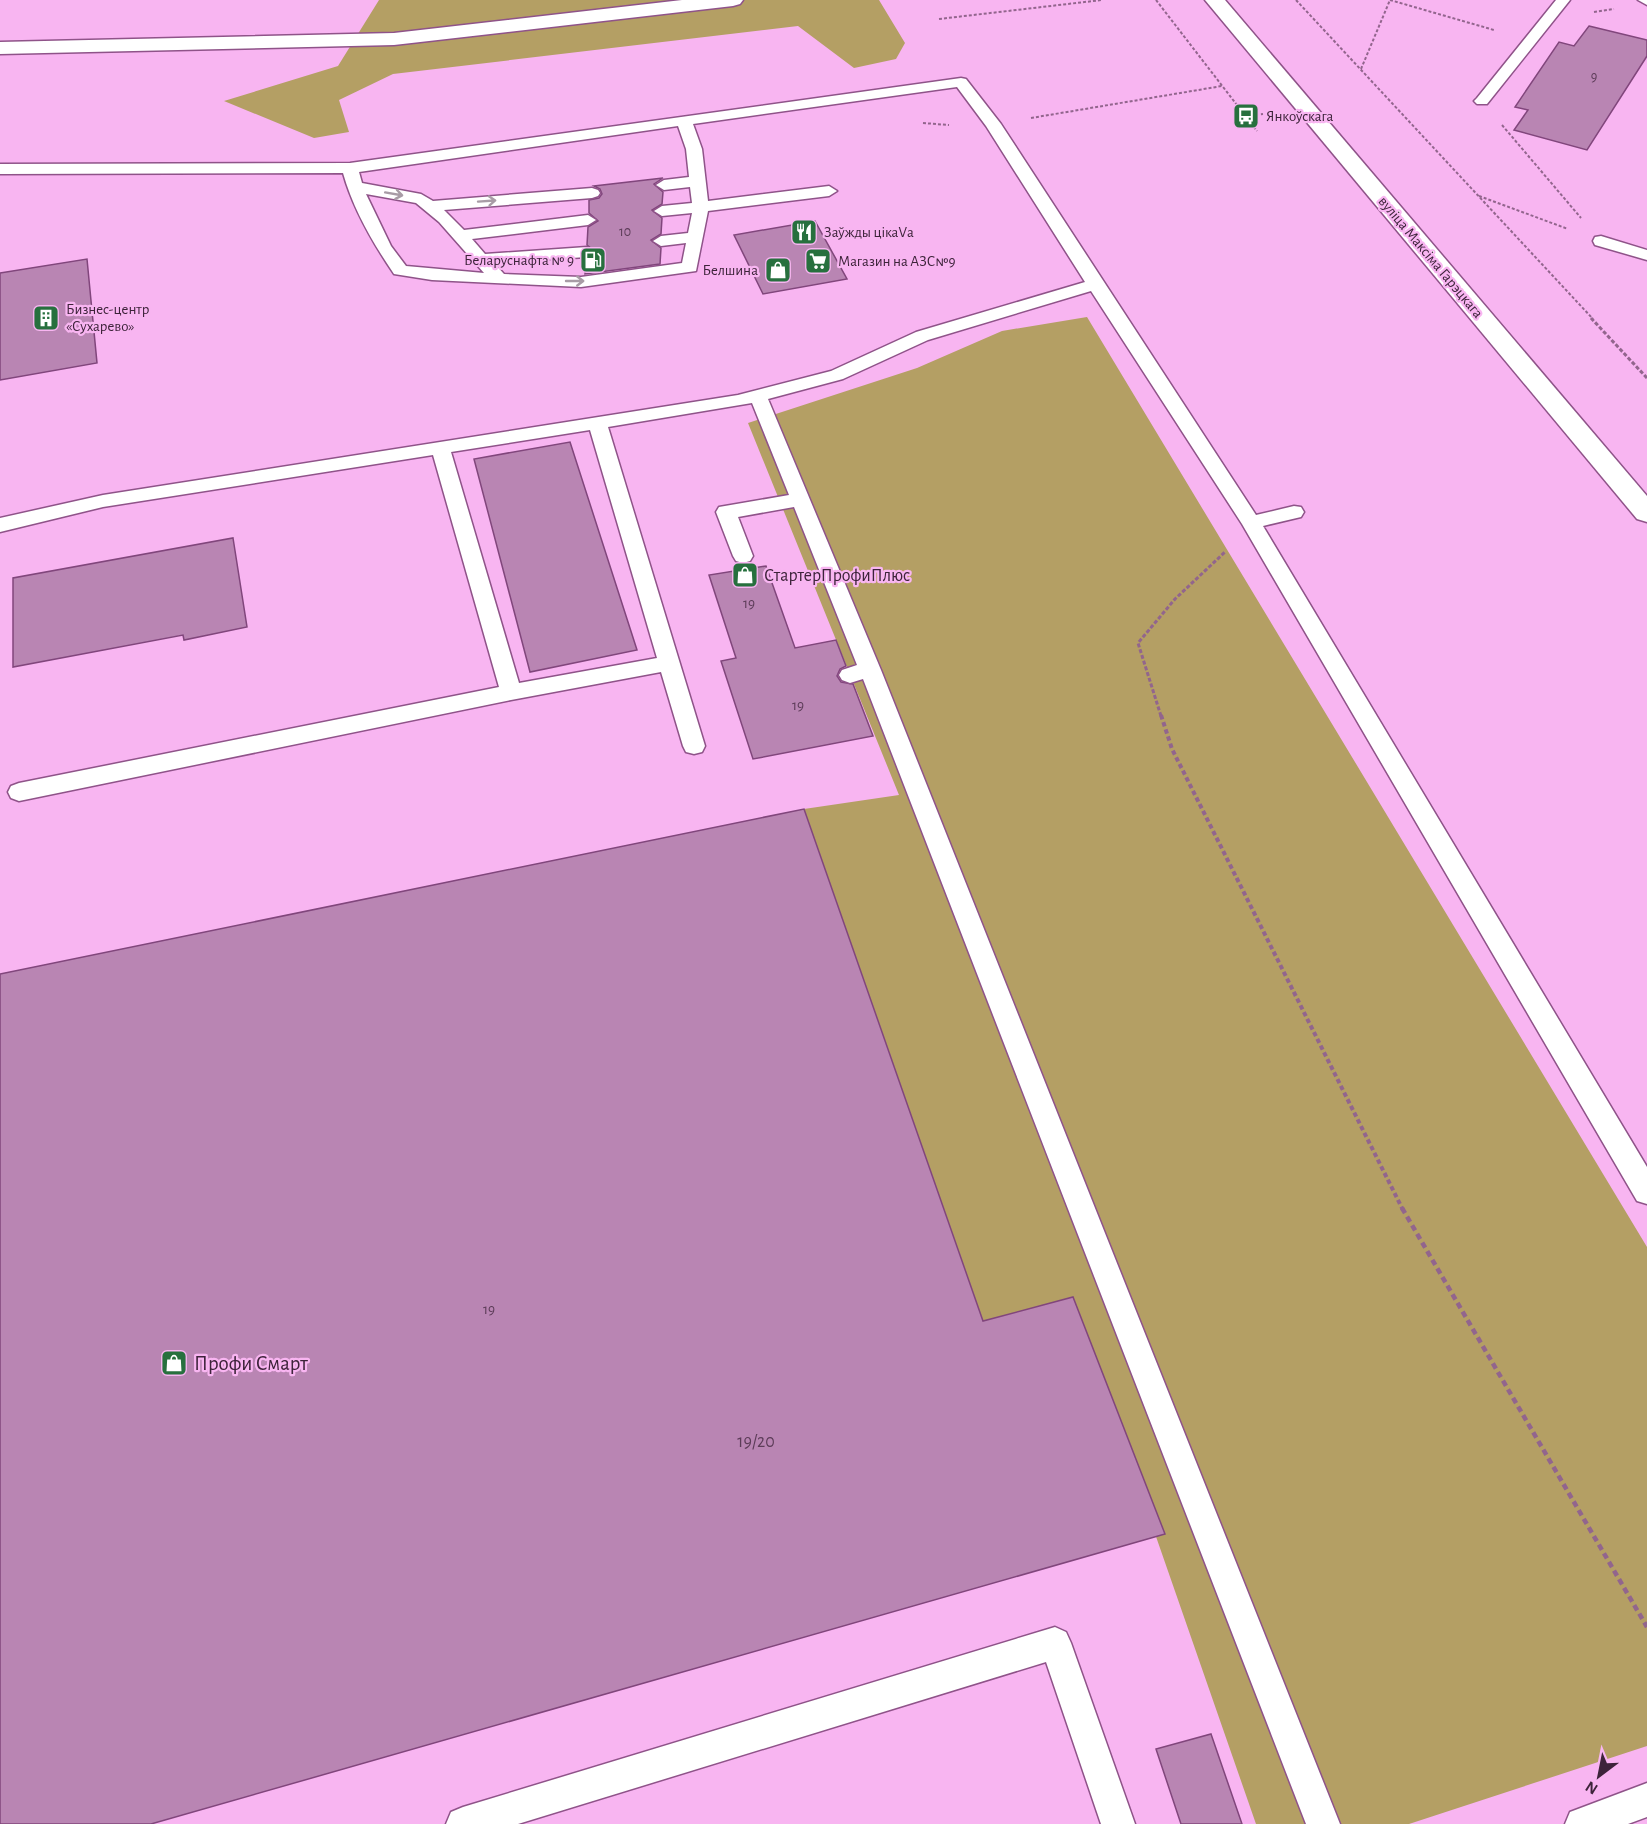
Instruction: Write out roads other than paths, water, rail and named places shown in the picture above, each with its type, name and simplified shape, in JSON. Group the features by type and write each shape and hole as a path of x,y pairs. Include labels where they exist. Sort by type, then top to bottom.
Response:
{"main road":[{"path":"0,48 394,39 732,0"},
{"name":"вуліца Максіма Гарэцкага","path":"1215,0 1647,513"}],"lane":[{"path":"1482,101 1563,0"},
{"path":"0,169 350,168 961,82 993,124 1251,523 1647,1192"},
{"path":"350,168 355,187 383,246 400,270 432,275 496,276 580,282 690,267 698,209 694,149 684,120"},
{"path":"355,187 421,199 445,219 496,276"},
{"path":"663,212 829,191"},
{"path":"428,206 588,229"},
{"path":"663,212 698,209"},
{"path":"663,212 698,209"},
{"path":"445,219 588,229"},
{"path":"496,276 588,229"},
{"path":"470,247 588,229"},
{"path":"470,247 588,229"},
{"path":"1601,241 1647,255"},
{"path":"0,525 103,501 758,396 837,375 922,336 1095,284"},
{"path":"758,396 800,500 860,672 1323,1824"},
{"path":"597,423 694,746"},
{"path":"440,448 511,692"},
{"path":"743,556 726,512 800,500"},
{"path":"1251,523 1294,512"},
{"path":"19,792 511,692 669,663"},
{"path":"463,1824 1055,1643 1118,1824"},
{"path":"1582,1824 1647,1800"}],"place":[{"name":"Янкоўскага","path":"1246,116"},
{"name":"Заўжды цікаVа","path":"804,232"},
{"name":"Беларуснафта № 9","path":"593,260"},
{"name":"Магазин на АЗС№9","path":"818,261"},
{"name":"Белшина","path":"778,270"},
{"name":"Бизнес-центр «Сухарево»","path":"46,318"},
{"name":"СтартерПрофиПлюс","path":"745,575"},
{"name":"Профи Смарт","path":"174,1363"}]}
